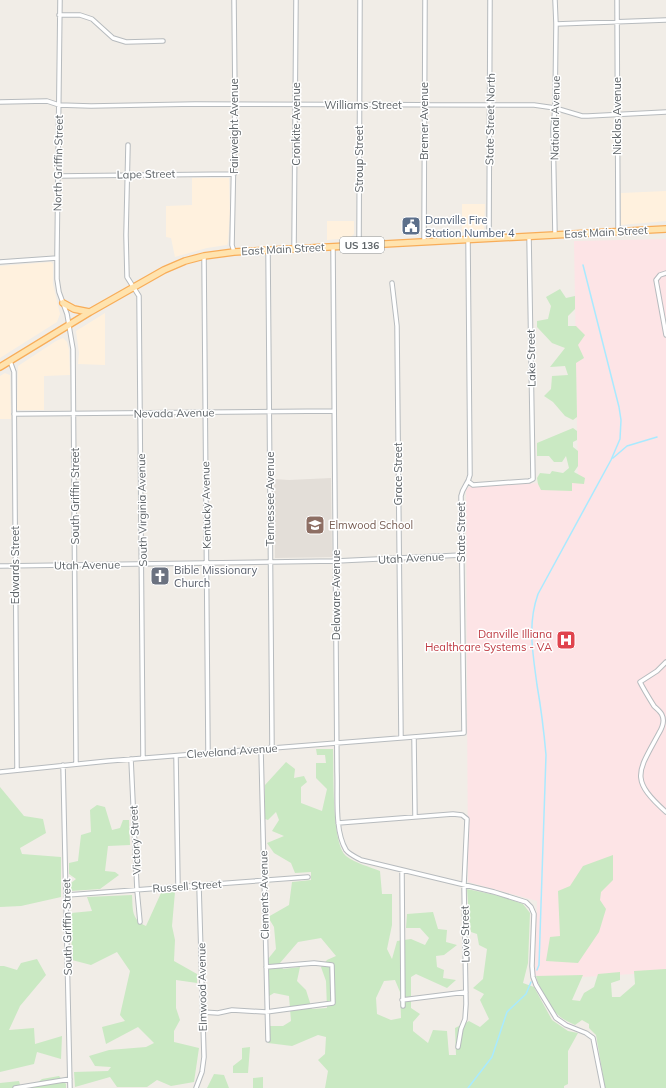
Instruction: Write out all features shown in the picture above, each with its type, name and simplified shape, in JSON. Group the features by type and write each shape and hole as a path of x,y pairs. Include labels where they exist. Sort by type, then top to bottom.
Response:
{"main road":[{"name":"East Main Street","path":"0,367 90,312 172,266 204,256 268,250 666,229"},
{"path":"63,303 74,309 90,312"}],"street":[{"name":"North Griffin Street","path":"60,0 57,279 68,325"},
{"name":"Fairweight Avenue","path":"234,0 235,104 232,245 234,252"},
{"name":"Cronkite Avenue","path":"294,249 296,0"},
{"name":"Stroup Street","path":"359,245 360,0"},
{"name":"Bremer Avenue","path":"424,241 425,0"},
{"name":"State Street North","path":"489,238 491,106 490,0"},
{"name":"National Avenue","path":"555,0 555,108 553,128 555,235"},
{"name":"Nicklas Avenue","path":"617,0 618,232"},
{"path":"60,15 80,15 92,19 113,38 126,42 163,41"},
{"path":"556,24 666,20"},
{"name":"Williams Street","path":"0,102 46,102 59,105 534,105 555,108 582,116 666,112"},
{"name":"South Virginia Avenue","path":"128,145 126,264 127,277 139,296 143,758"},
{"name":"Lape Street","path":"58,176 234,174"},
{"name":"Lake Street","path":"469,482 473,485 529,482 533,479 529,236"},
{"name":"State Street","path":"464,732 461,496 462,488 469,482 470,475 468,239"},
{"name":"Delaware Avenue","path":"333,247 338,823"},
{"name":"Tennessee Avenue","path":"268,250 272,748"},
{"name":"Kentucky Avenue","path":"204,256 208,753"},
{"path":"0,262 57,258"},
{"path":"666,273 660,274 656,280 666,335"},
{"name":"Grace Street","path":"392,283 397,326 401,738"},
{"name":"South Griffin Street","path":"68,325 73,349 76,763"},
{"name":"Edwards Street","path":"10,361 14,372 17,770"},
{"name":"Nevada Avenue","path":"14,414 334,411"},
{"name":"Utah Avenue","path":"0,566 336,561 462,555"},
{"path":"666,662 657,671 640,682 662,716 663,722 662,729 644,761 641,779 647,794 666,812"},
{"name":"Cleveland Avenue","path":"0,772 76,763 464,732"},
{"path":"414,737 415,817 338,823 346,850 351,855 361,860 526,902 531,907 534,914 532,966 533,977 536,985 556,1018 566,1025 586,1033 593,1038 603,1088"},
{"name":"Clements Avenue","path":"261,749 266,1012 268,1040"},
{"path":"176,756 178,887"},
{"name":"Victory Street","path":"131,759 137,890 140,922"},
{"name":"South Griffin Street","path":"64,765 70,1088"},
{"name":"Love Street","path":"415,817 453,814 462,815 467,819 464,885 466,992 465,1019 460,1029 458,1047"},
{"path":"402,870 403,1006"},
{"name":"Russell Street","path":"67,896 308,877"},
{"name":"Elmwood Avenue","path":"196,1088 202,1072 204,1057 199,886"},
{"path":"202,1012 218,1013 232,1010 266,1012 333,1003 332,965 314,962 266,967"},
{"path":"402,1000 466,992"},
{"path":"16,1088 70,1079"}],"shaded area":[{"path":"192,178 229,178 230,214 228,242 227,245 207,248 175,257 171,238 166,237 166,206 192,205"},
{"path":"666,191 666,221 621,225 621,193"},
{"path":"462,204 485,204 484,230 462,232"},
{"path":"327,221 354,221 354,234 350,238 327,240"},
{"name":"Danville Illiana Healthcare Systems - VA","path":"666,239 666,972 549,979 535,975 537,901 468,882 466,490 469,487 578,481 574,241"},
{"path":"51,262 53,264 53,284 60,314 57,322 0,358 0,266"},
{"path":"105,313 105,365 78,364 79,353 76,331"},
{"path":"63,338 67,342 69,350 70,375 44,376 44,410 17,410 18,366"},
{"path":"5,373 10,375 11,419 0,419 0,376"},
{"path":"331,478 332,557 275,558 274,479 289,480"}],"green space":[{"path":"560,289 566,298 575,296 575,309 568,316 568,326 576,326 585,335 578,345 584,358 576,363 577,417 573,420 565,416 553,402 544,396 551,389 552,376 568,375 565,366 550,367 565,348 552,343 537,327 537,321 548,319 551,306 546,297"},
{"path":"573,428 577,431 577,440 573,442 573,447 578,451 578,466 574,472 585,478 584,484 572,483 572,491 541,490 537,478 540,473 550,474 552,471 563,473 569,468 566,456 562,462 554,462 549,456 537,456 537,443"},
{"path":"316,749 333,749 334,806 341,849 346,856 358,863 380,871 382,894 392,894 392,925 387,949 392,959 397,941 411,939 425,945 429,938 420,928 406,928 407,914 433,912 438,929 447,930 446,942 457,945 444,955 436,956 437,967 444,970 443,978 456,980 447,988 416,974 411,977 411,1008 420,1014 413,1022 413,1031 428,1043 433,1030 447,1031 449,1055 456,1055 455,1028 469,1021 480,1027 489,1019 480,1000 484,994 473,988 483,979 487,949 479,945 477,934 471,932 467,889 500,896 523,904 530,913 528,963 523,983 534,987 552,1020 568,1031 578,1033 568,1051 568,1084 564,1086 564,1088 325,1088 328,1071 318,1060 325,1054 326,1037 318,1035 292,1046 268,1043 269,1026 283,1026 291,1021 289,996 274,993 269,996 268,959 276,949 274,927 268,917 289,905 292,882 311,880 311,872 295,873 291,863 274,853 267,843 284,836 272,831 279,820 276,812 268,820 265,819 265,785 286,762 295,769 294,778 304,776 307,782 301,787 301,803 322,811 327,789 316,778 316,763 326,763 325,755 317,755","holes":["321,938 336,956 327,960 321,967 326,981 327,1008 312,1009 306,990 297,981 300,967 283,969 280,963 298,942","395,980 400,992 401,1018 391,1020 377,1014 376,998 384,981"]},
{"path":"0,787 24,816 43,819 46,833 20,848 22,854 61,857 61,897 21,906 0,907"},
{"path":"97,805 105,807 112,830 120,828 123,820 129,820 130,845 108,846 105,871 115,872 119,875 100,889 71,891 71,883 76,879 69,874 69,863 78,861 81,835 91,832 90,810"},
{"path":"613,855 613,880 601,892 600,900 606,909 599,932 578,963 546,961 550,937 560,936 558,891 570,886 583,866"},
{"path":"175,892 172,926 175,940 174,961 197,974 197,983 176,980 176,1008 180,1020 174,1031 174,1042 199,1048 194,1082 171,1086 157,1080 147,1087 117,1087 110,1077 75,1087 74,1072 108,1071 111,1067 95,1066 89,1056 109,1050 146,1047 154,1043 138,1027 106,1044 102,1027 125,1021 120,1015 130,971 117,952 91,965 72,960 71,913 92,911 87,897 132,895 135,917 146,926 161,893"},
{"path":"37,959 46,975 20,1006 9,1030 34,1028 35,1044 62,1036 61,1059 37,1052 34,1064 0,1072 0,966 17,970 21,963"},
{"path":"666,969 666,1088 605,1088 596,1035 589,1028 589,1024 582,1020 575,1025 564,1020 558,1015 545,997 536,976 583,975 572,1000 580,1001 584,993 594,987 598,974 620,972 620,980 611,983 612,997 620,997 635,984 634,971"},
{"path":"250,1047 248,1073 233,1073 233,1066 242,1059 242,1048"},
{"path":"214,1074 224,1075 229,1088 207,1088"},
{"path":"59,1076 66,1084 66,1088 31,1088 42,1079"},
{"path":"263,1077 263,1088 253,1088 253,1078"},
{"path":"19,1081 21,1088 0,1088 0,1083"}],"waterway":[{"path":"537,970 539,965 546,755 533,651 533,617 538,594 611,460 620,439 621,420 619,407 583,265"},
{"path":"613,458 627,446 657,437"},
{"path":"468,1088 492,1057 507,1012 526,994 531,982"}],"place":[{"name":"Danville Fire Station Number 4","path":"411,226"},
{"name":"Elmwood School","path":"315,525"},
{"name":"Bible Missionary Church","path":"160,576"},
{"name":"Danville Illiana Healthcare Systems - VA","path":"566,640"}]}
